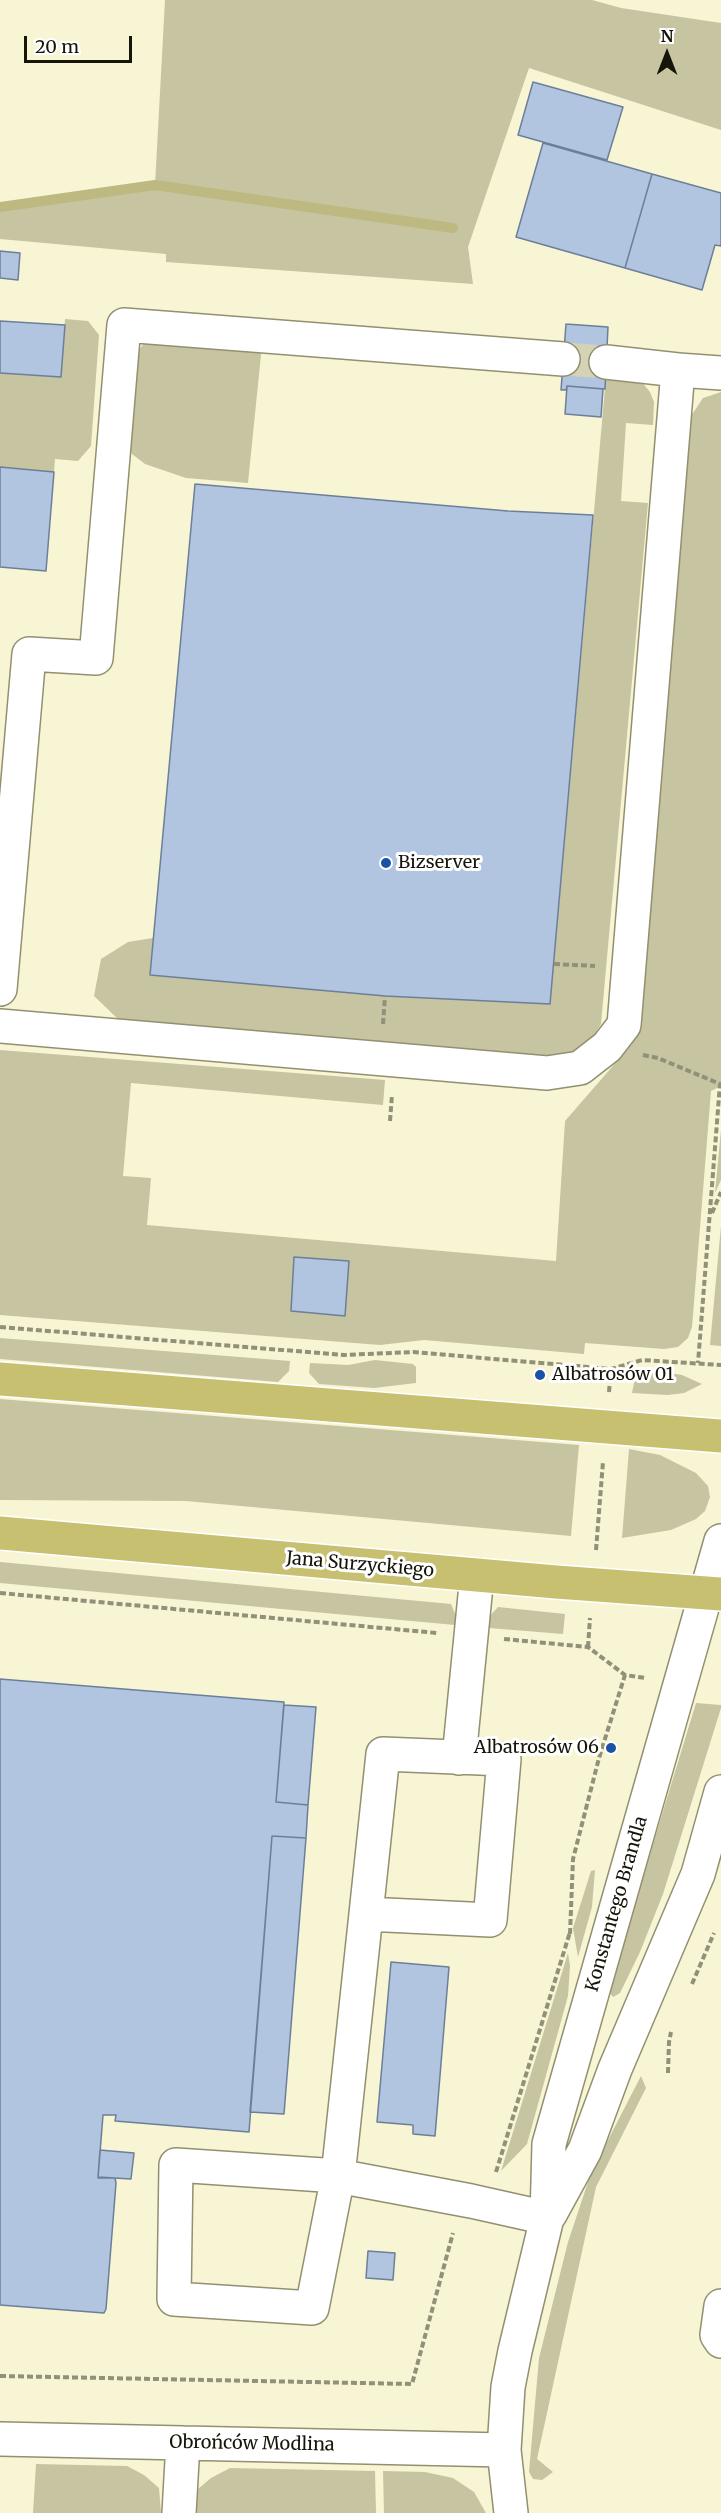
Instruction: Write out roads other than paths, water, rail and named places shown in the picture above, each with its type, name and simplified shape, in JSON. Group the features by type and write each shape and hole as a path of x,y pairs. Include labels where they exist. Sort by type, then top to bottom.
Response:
{"main road":[{"path":"0,1379 721,1436"},
{"name":"Jana Surzyckiego","path":"0,1533 714,1594"}],"street":[{"path":"0,989 29,654 96,658 124,325 563,359"},
{"path":"606,362 721,373"},
{"path":"0,1026 548,1072 580,1068 607,1047 624,1025 678,370"},
{"name":"Konstantego Brandla","path":"511,2513 504,2450 511,2370 548,2218 549,2144 714,1594 721,1541"},
{"path":"459,1758 477,1575"},
{"path":"366,1914 490,1920 504,1760 383,1754 338,2176 312,2308 174,2299 176,2165 338,2176 548,2218"},
{"name":"Konstantego Brandla","path":"548,2218 585,2150 615,2069 698,1874 721,1792"},
{"path":"721,2307 717,2335 721,2341"},
{"name":"Obrońców Modlina","path":"0,2439 504,2450"},
{"path":"179,2513 183,2443"}],"waterway":[{"path":"0,207 155,185 453,228"}],"tunnel":[{"path":"563,359 606,362"}],"place":[{"name":"Bizserver","path":"386,863"},
{"name":"Albatrosów 01","path":"540,1375"},
{"name":"Albatrosów 06","path":"611,1748"}]}
